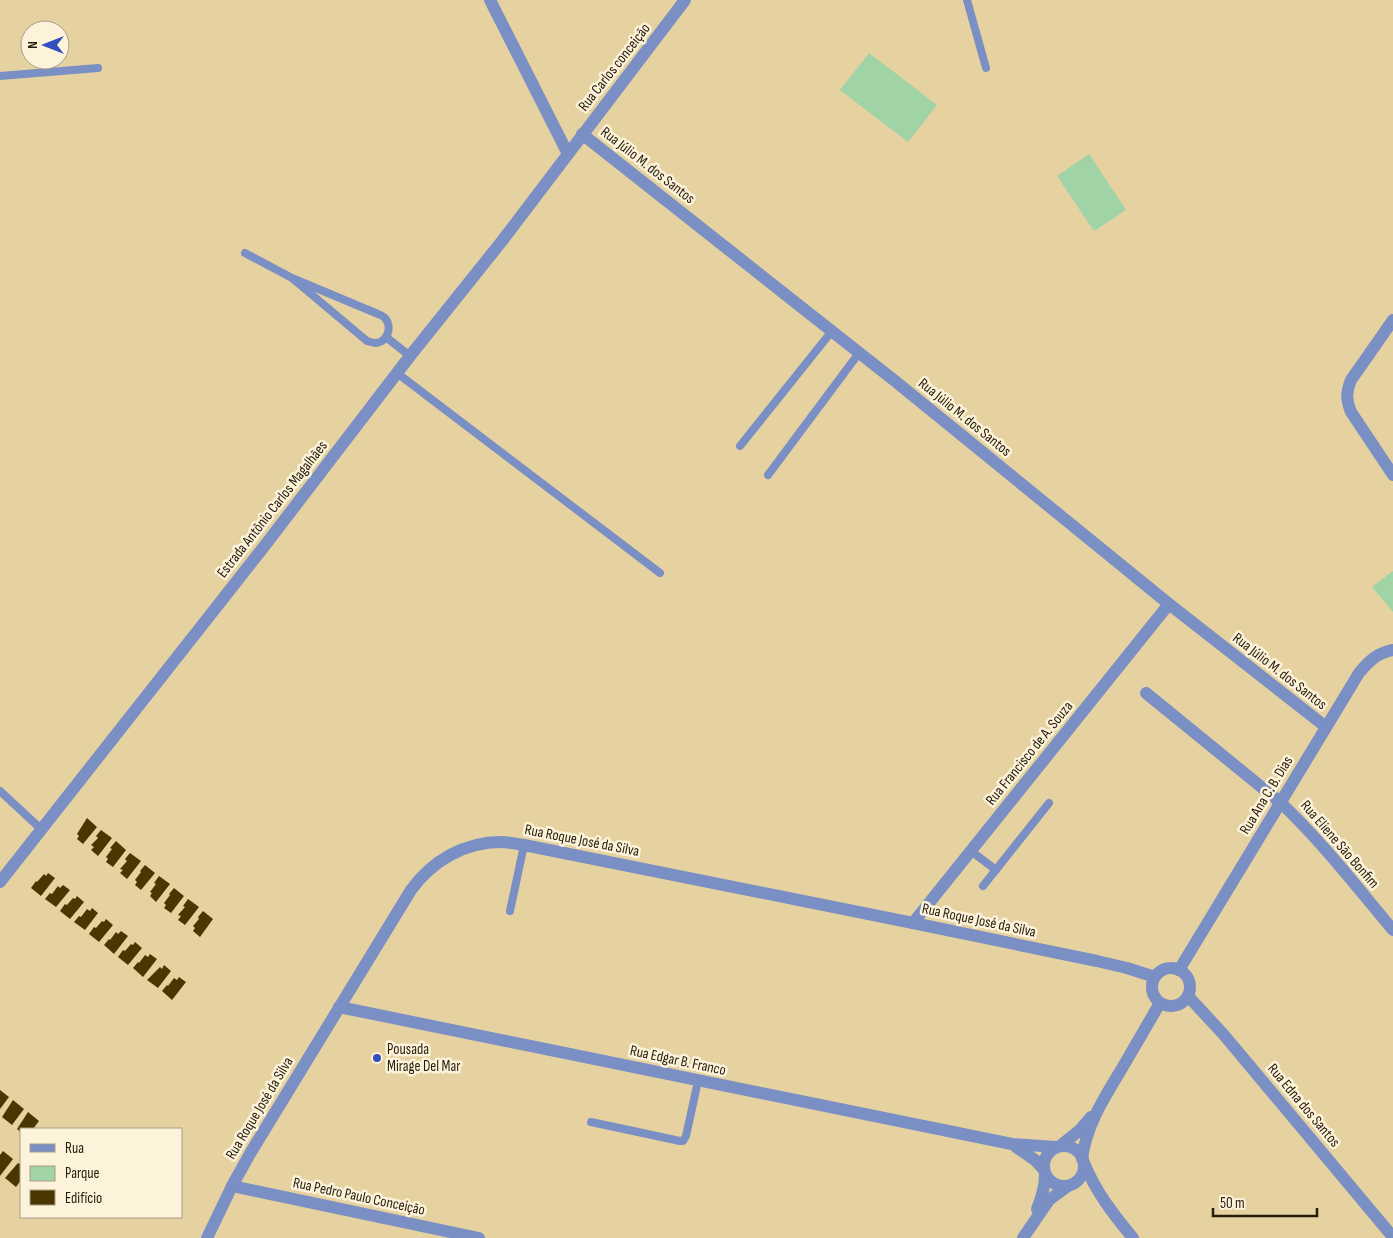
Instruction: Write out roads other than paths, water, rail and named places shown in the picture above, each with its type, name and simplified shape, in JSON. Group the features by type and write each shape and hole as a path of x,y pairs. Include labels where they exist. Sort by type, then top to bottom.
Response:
{"street":[{"path":"490,0 568,154"},
{"name":"Rua Carlos conceição","path":"568,154 685,0"},
{"name":"Rua Júlio M. dos Santos","path":"582,134 832,331 1169,604 1326,727"},
{"name":"Estrada Antônio Carlos Magalhães","path":"0,882 266,544 568,154"},
{"path":"1393,320 1351,380 1347,401 1351,412 1393,475"},
{"name":"Rua Francisco de A. Souza","path":"913,923 1169,604"},
{"name":"Rua Ana C. B. Dias","path":"1179,970 1359,673 1369,661 1379,654 1393,650"},
{"name":"Rua Eliene São Bonfim","path":"1146,693 1281,803 1315,837 1393,930"},
{"name":"Rua Roque José da Silva","path":"207,1238 251,1152 417,882 426,872 442,860 460,850 479,844 502,842 524,845 1097,961 1155,977"},
{"path":"1168,968 1179,970 1188,978 1188,996 1178,1005 1166,1006 1155,997 1152,991 1152,984 1155,977 1163,970 1168,968"},
{"name":"Rua Edna dos Santos","path":"1188,996 1224,1035 1393,1237"},
{"path":"1026,1233 1049,1200 1075,1183 1080,1177 1083,1170 1084,1146 1099,1108 1160,1003"},
{"name":"Rua Edgar B. Franco","path":"339,1007 1012,1144 1058,1147"},
{"path":"1026,1233 1043,1196 1046,1156 1050,1151 1080,1130 1099,1108"},
{"name":"Rua Edgar B. Franco","path":"1012,1144 1027,1153 1044,1172"},
{"path":"1058,1147 1071,1147 1076,1150 1096,1189 1133,1238"},
{"path":"1044,1172 1050,1181 1059,1186 1068,1186"},
{"name":"Rua Pedro Paulo Conceição","path":"232,1186 479,1238"}],"lane":[{"path":"968,0 986,68"},
{"path":"0,76 98,68"},
{"path":"245,253 292,278 378,314 386,319 389,328 386,337 374,343 367,341 292,278"},
{"path":"740,446 832,331"},
{"path":"386,337 410,356"},
{"path":"768,475 859,353"},
{"path":"397,373 660,573"},
{"path":"0,791 41,830"},
{"path":"982,886 1049,803"},
{"path":"510,911 524,845"},
{"path":"971,851 996,870"},
{"path":"591,1122 680,1142 683,1141 686,1136 698,1081"}],"place":[{"name":"Pousada Mirage Del Mar","path":"377,1058"}]}
